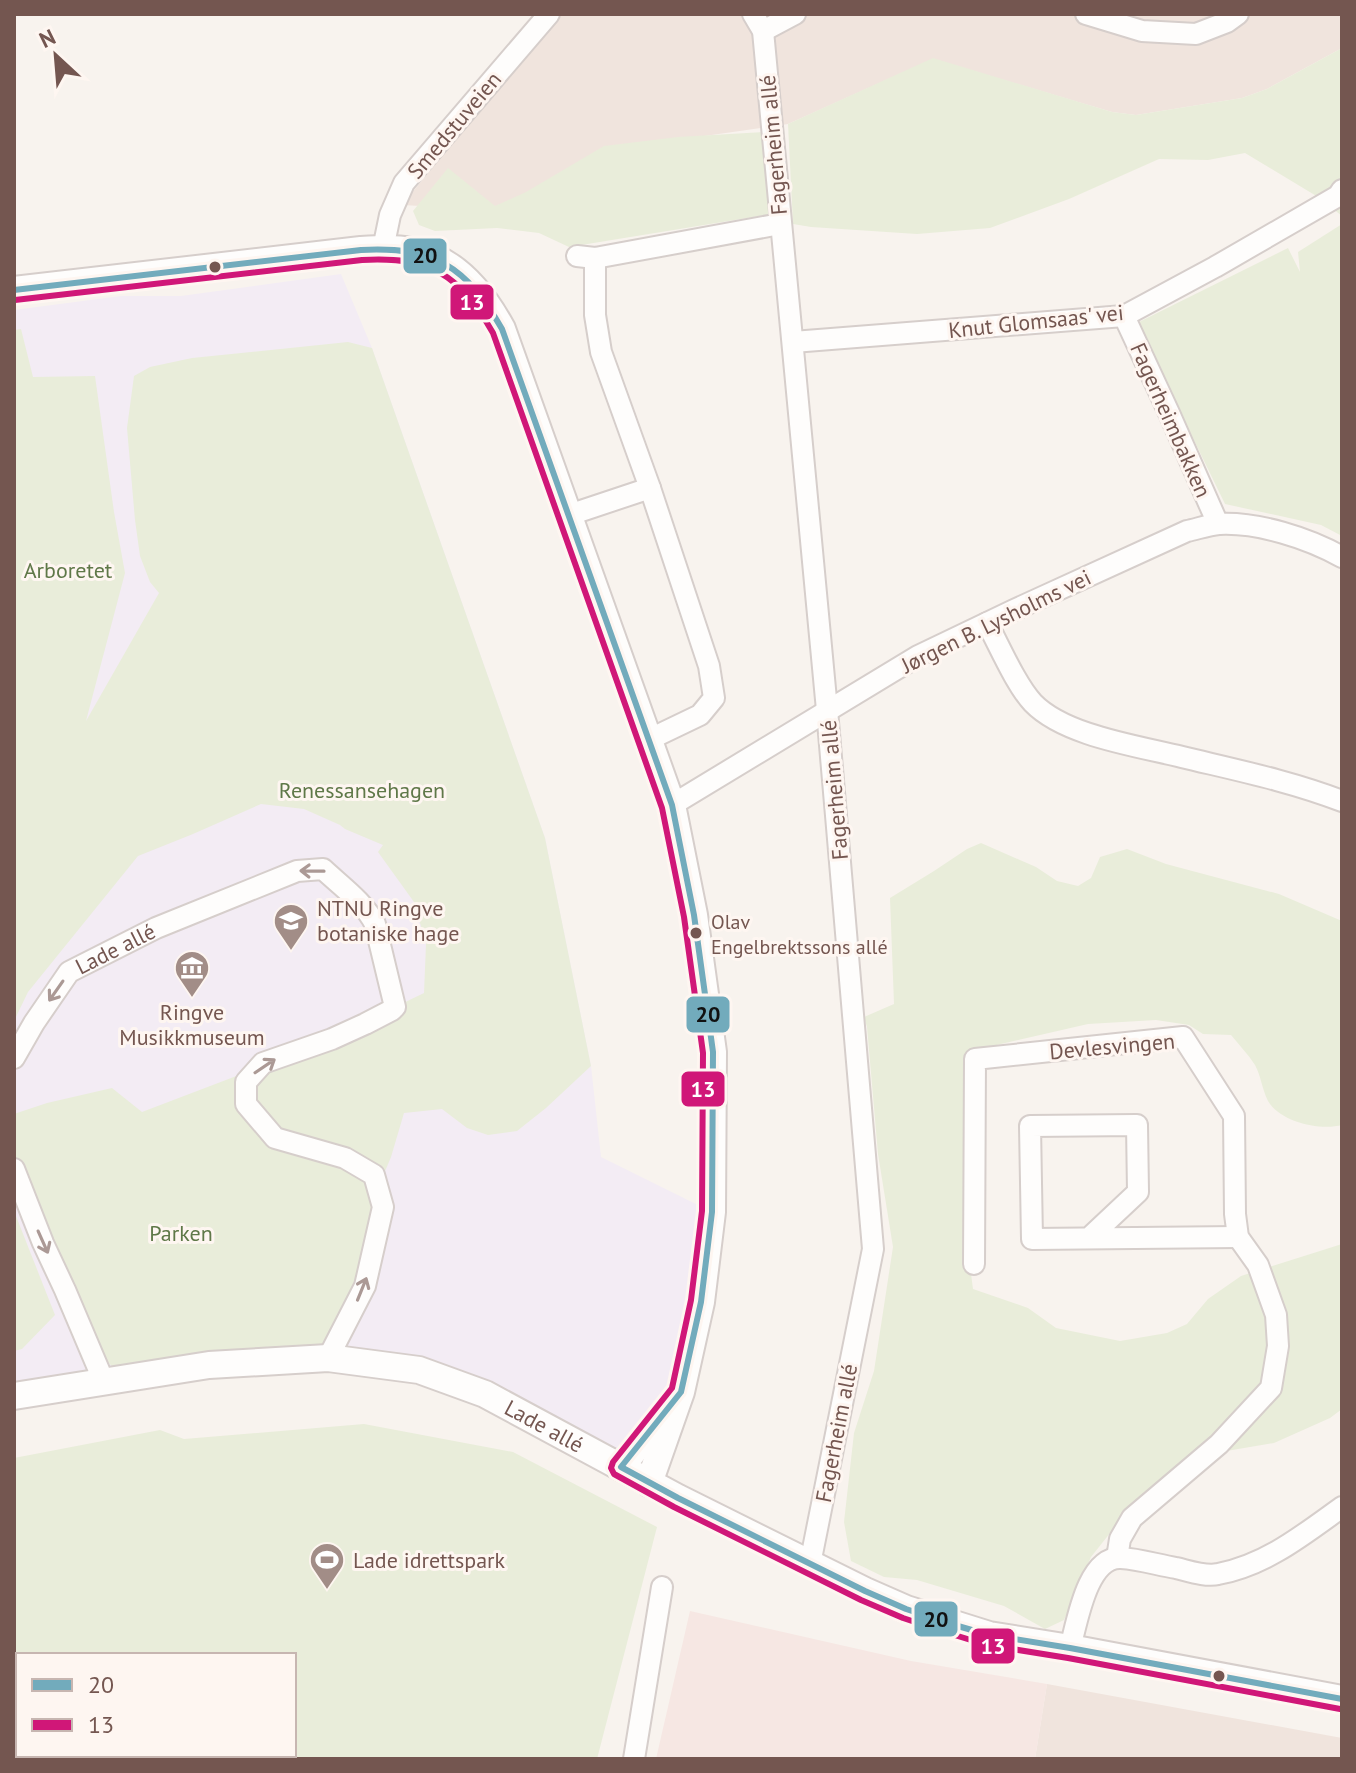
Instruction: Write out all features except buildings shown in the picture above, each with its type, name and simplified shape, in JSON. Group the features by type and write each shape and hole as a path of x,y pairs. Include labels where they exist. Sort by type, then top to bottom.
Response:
{"street":[{"name":"Smedstuveien","path":"383,249 390,215 404,183 549,14"},
{"path":"758,22 795,14"},
{"path":"1086,14 1142,31 1196,34 1227,22 1238,14"},
{"name":"Fagerheim allé","path":"758,22 793,342 873,1249 810,1564"},
{"name":"Knut Glomsaas' vei","path":"793,342 1124,316 1270,236 1338,196 1342,190"},
{"path":"650,739 700,715 714,698 709,666 601,352 586,257 780,224"},
{"path":"14,290 361,250 413,251 436,259 476,289 502,329 672,805 694,915 713,1052 712,1212 701,1302 681,1392 649,1483"},
{"name":"Fagerheimbakken","path":"1124,316 1218,524"},
{"path":"569,515 650,488"},
{"name":"Jørgen B. Lysholms vei","path":"672,805 918,656 1187,531 1218,524 1249,526 1302,538 1342,557"},
{"path":"987,623 1025,693 1035,705 1071,728 1288,783 1342,801"},
{"name":"Lade allé","path":"14,1058 69,972 156,928 297,871 323,869 348,891 369,912 375,924 395,1007 332,1039 263,1063 246,1082 246,1104 275,1138 345,1158 374,1175 383,1207 365,1286 328,1358"},
{"name":"Devlesvingen","path":"974,1264 975,1059 1183,1037 1234,1116 1238,1237 1258,1265 1276,1315 1278,1346 1271,1388 1219,1444 1132,1518 1120,1539 1117,1558 1099,1568 1087,1586 1070,1648"},
{"path":"1089,1238 1138,1192 1137,1125 1030,1126 1032,1239 1238,1237"},
{"path":"14,1169 104,1382"},
{"name":"Lade allé","path":"14,1396 209,1365 328,1358 419,1370 485,1394 649,1483 878,1597 951,1624 989,1635 1342,1699"},
{"path":"621,1467 681,1392"},
{"path":"1117,1558 1214,1575 1250,1566 1283,1549 1342,1507"},
{"path":"634,1759 662,1587"}],"shaded area":[{"path":"558,14 1342,14 1342,48 1267,89 1242,98 1136,115 1112,112 933,59 788,124 607,150 594,215 402,205"},
{"name":"NTNU Ringve botaniske hage","path":"341,274 372,348 545,838 591,1066 601,1157 712,1212 681,1392 621,1467 485,1394 328,1358 14,1396 14,310 121,296 181,296"},
{"path":"690,1611 911,1661 1047,1684 1035,1759 656,1759"},
{"path":"1047,1684 1342,1738 1342,1759 1035,1759"}],"green space":[{"path":"1342,48 1342,216 1318,197 1245,153 1208,160 1159,159 1069,199 990,228 917,234 793,224 788,124 933,58 1112,112 1136,115 1242,98 1267,89"},
{"path":"765,132 771,214 569,247 539,233 497,228 435,231 419,225 413,211 448,168 495,206 526,192 604,146 678,137"},
{"path":"1342,224 1342,536 1321,525 1225,504 1137,323 1288,248 1300,272 1298,252"},
{"path":"21,329 33,377 95,376 125,573 86,721 159,593 150,582 140,556 135,520 127,428 134,376 150,367 192,358 348,342 372,348 545,838 591,1066 517,1131 488,1135 467,1128 442,1109 404,1113 378,1188 374,1175 275,1138 246,1082 424,993 426,944 414,902 378,852 383,845 304,809 261,804 138,856 28,992 14,1021 14,330"},
{"path":"981,843 1036,867 1057,881 1078,886 1091,878 1100,857 1127,849 1166,864 1279,894 1342,921 1342,1125 1312,1126 1282,1114 1268,1101 1255,1065 1231,1035 1203,1034 1189,1025 1156,1020 1088,1024 988,1047 973,1055 968,1251 973,1289 1028,1308 1056,1328 1120,1341 1167,1333 1187,1324 1208,1299 1241,1276 1342,1244 1342,1409 1330,1418 1274,1443 1203,1455 1118,1523 1091,1557 1064,1620 1045,1629 1004,1606 917,1580 884,1577 851,1561 844,1522 854,1433 874,1371 893,1247 878,1154 864,1017 894,1004 890,898"},
{"name":"Parken","path":"239,1075 270,1143 344,1164 368,1180 377,1207 361,1283 328,1348 119,1373 90,1345 14,1152 14,1114 112,1088 142,1112"},
{"path":"14,1211 55,1315 22,1349 14,1351"},
{"name":"Lade idrettspark","path":"364,1424 513,1452 657,1527 597,1759 14,1759 14,1458 160,1430 184,1439"}],"transit line":[{"name":"20","path":"14,290 361,250 387,250 409,252 445,264 475,290 502,329 672,805 694,915 713,1052 712,1212 701,1302 681,1392 621,1467 865,1591 951,1624 989,1635 1342,1699"},
{"name":"13","path":"15,300 362,260 406,261 440,273 455,283 468,296 493,333 662,808 684,917 703,1053 702,1211 691,1300 672,1388 613,1462 611,1468 614,1474 861,1600 948,1633 987,1645 1340,1709"}],"place":[{"name":"Olav Engelbrektssons allé","path":"696,933"},
{"name":"NTNU Ringve botaniske hage","path":"291,952"},
{"name":"Ringve Musikkmuseum","path":"192,999"},
{"name":"Lade idrettspark","path":"327,1591"}],"park label":[{"name":"Arboretet","path":"68,570"},
{"name":"Renessansehagen","path":"362,790"}]}
